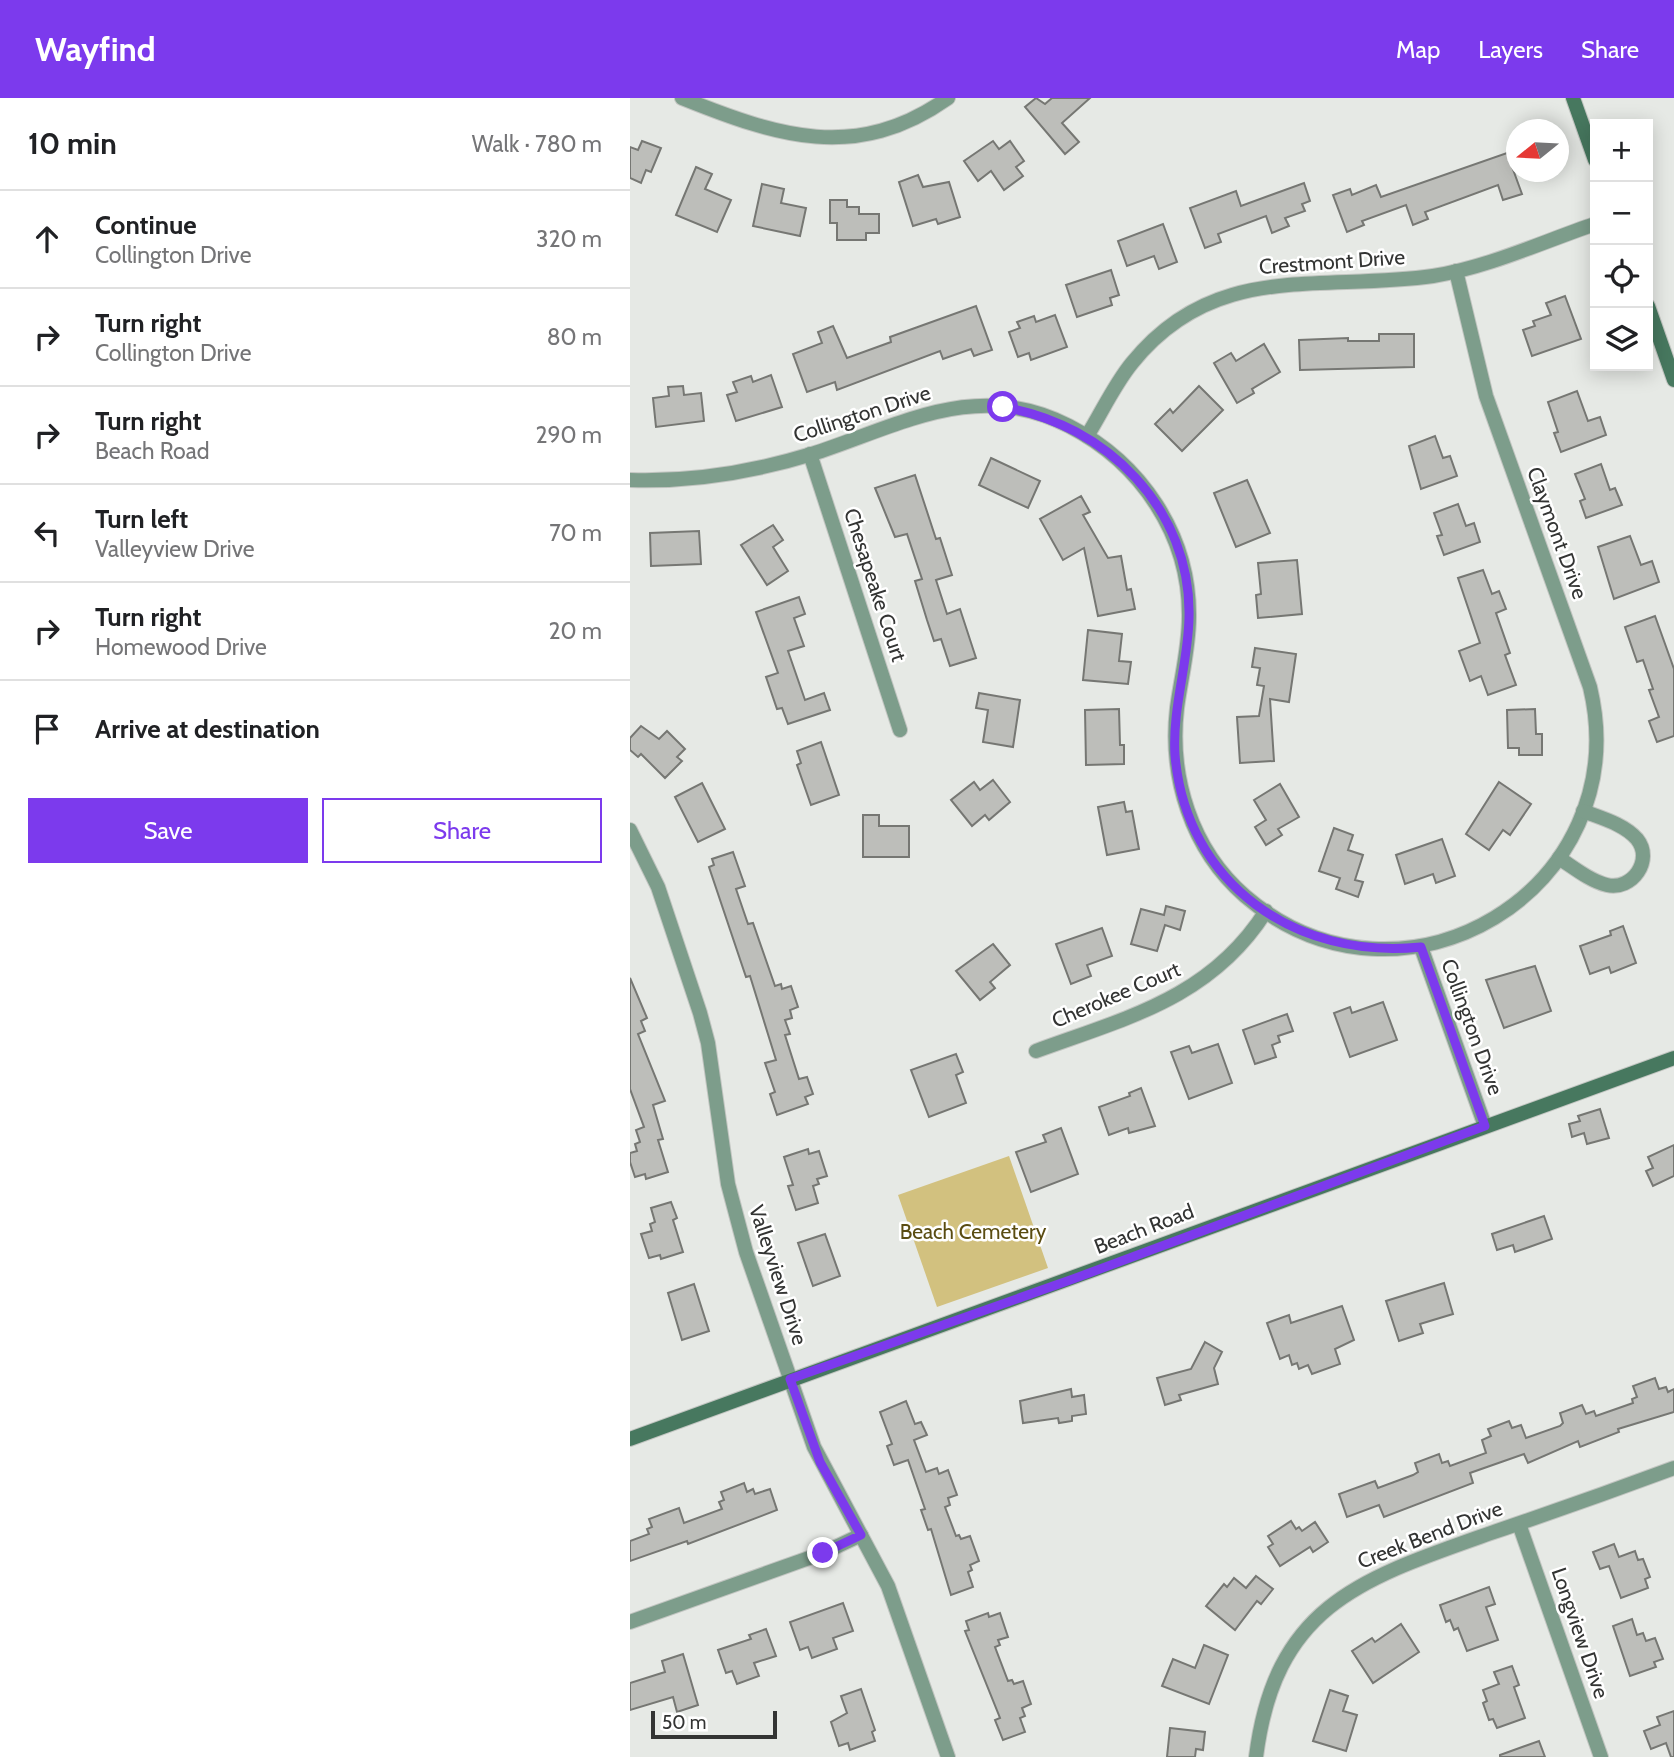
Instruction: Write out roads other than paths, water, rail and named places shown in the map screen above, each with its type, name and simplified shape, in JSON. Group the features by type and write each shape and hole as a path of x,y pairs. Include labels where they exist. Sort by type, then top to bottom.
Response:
{"street":[{"path":"682,98 759,128 804,137 839,138 896,125 948,98"},
{"path":"1573,98 1590,146"},
{"name":"Crestmont Drive","path":"1087,436 1130,365 1147,346 1185,316 1207,304 1257,287 1382,281 1456,271 1590,225"},
{"name":"Claymont Drive","path":"1421,947 1456,938 1501,915 1534,887 1559,858 1583,811 1596,756 1594,704 1486,396 1456,271"},
{"path":"1649,308 1674,380"},
{"name":"Collington Drive","path":"630,480 723,475 810,454 907,418 956,407 980,405 1026,411 1067,424 1125,464 1156,504 1177,545 1188,590 1189,615 1175,732 1179,779 1193,825 1206,849 1231,882 1266,911 1294,929 1328,942 1369,949 1421,947 1485,1126"},
{"name":"Chesapeake Court","path":"810,454 900,730"},
{"path":"1559,858 1609,886 1627,882 1641,868 1642,850 1634,836 1583,811"},
{"name":"Valleyview Drive","path":"630,830 647,860 692,985 708,1043 724,1156 737,1223 790,1379 820,1462 888,1586 948,1757"},
{"name":"Cherokee Court","path":"1036,1051 1153,1007 1186,991 1233,955 1266,911"},
{"name":"Beach Road","path":"630,1439 1674,1058"},
{"name":"Creek Bend Drive","path":"1256,1757 1262,1717 1280,1671 1300,1637 1327,1607 1384,1572 1674,1468"},
{"name":"Longview Drive","path":"1519,1524 1601,1757"},
{"path":"630,1622 823,1553 861,1535"}],"park label":[{"name":"Beach Cemetery","path":"973,1232"}]}
